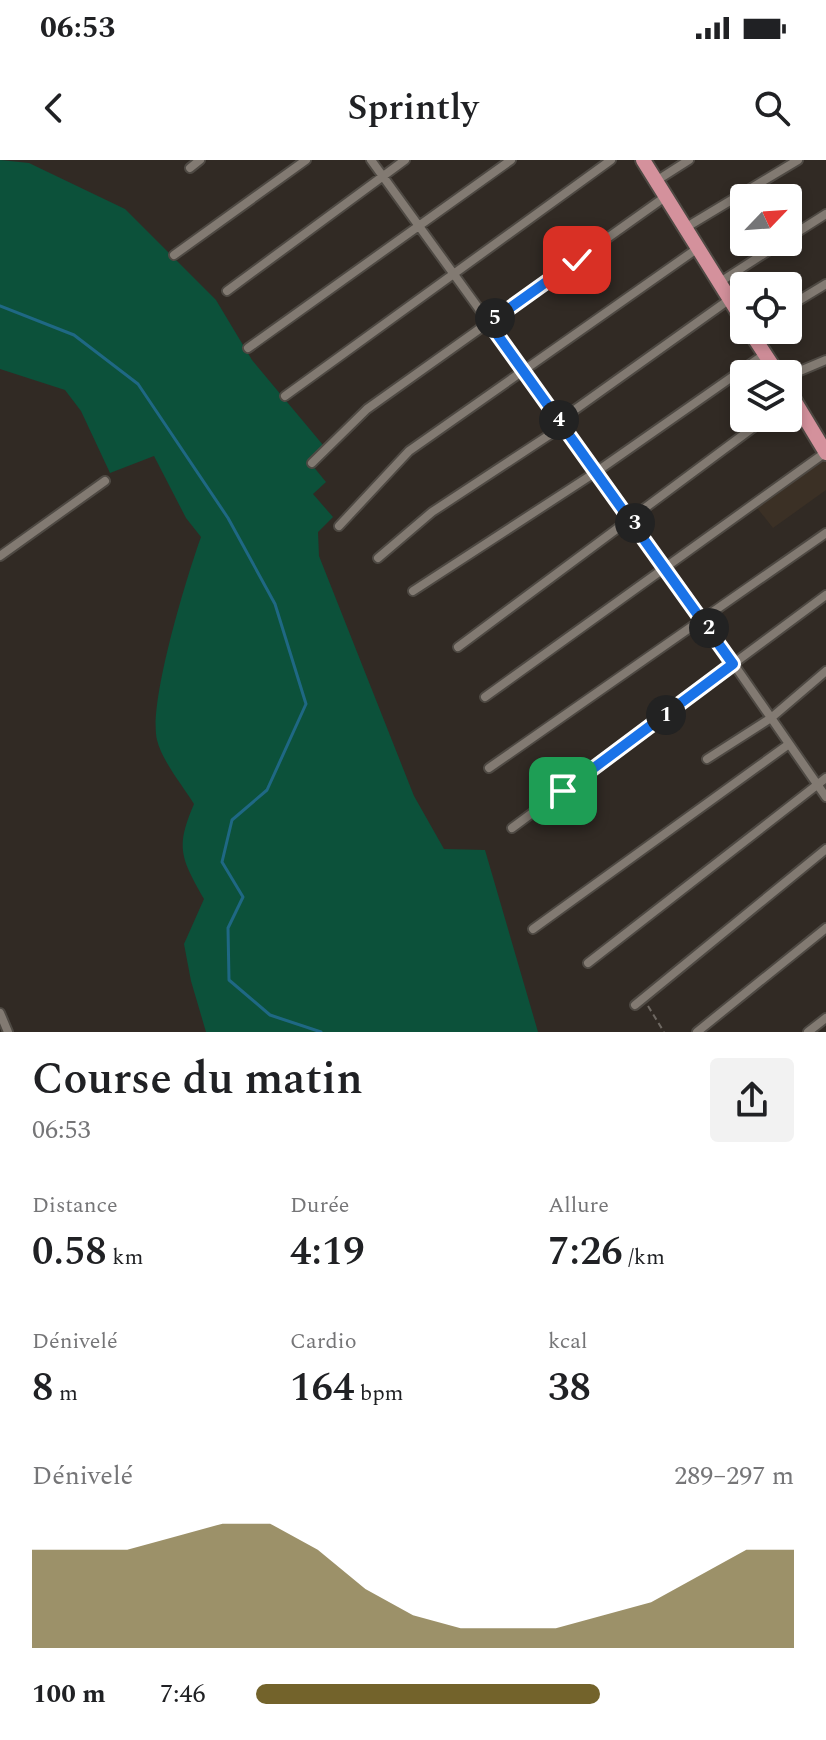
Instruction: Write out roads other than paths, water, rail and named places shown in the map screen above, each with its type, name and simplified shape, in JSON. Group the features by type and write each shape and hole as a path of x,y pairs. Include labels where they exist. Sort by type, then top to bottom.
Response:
{"highway":[{"path":"643,160 730,299"},
{"path":"759,344 769,360"},
{"path":"802,410 821,430 826,452"}],"street":[{"path":"190,168 200,160"},
{"path":"174,255 306,160"},
{"path":"371,160 456,275 523,374 667,568 826,797"},
{"path":"227,291 405,160"},
{"path":"248,348 511,160"},
{"path":"285,396 611,160"},
{"path":"656,181 689,160"},
{"path":"685,228 798,160"},
{"path":"312,463 367,409 665,197"},
{"path":"802,229 826,214"},
{"path":"339,526 409,451 523,374 698,248"},
{"path":"720,282 760,256"},
{"path":"802,299 826,284"},
{"path":"378,558 432,512 561,424 730,299"},
{"path":"413,591 596,472 765,354"},
{"path":"802,370 826,360"},
{"path":"458,647 747,432"},
{"path":"485,697 826,452"},
{"path":"0,556 105,481"},
{"path":"489,768 701,617 826,533"},
{"path":"512,828 826,595"},
{"path":"707,759 771,718 826,671"},
{"path":"533,929 789,744"},
{"path":"588,963 826,778"},
{"path":"635,1005 826,849"},
{"path":"697,1032 826,928"},
{"path":"0,1013 6,1031"},
{"path":"808,1032 826,1018"}],"waterway":[{"path":"0,306 74,335 138,384 228,518 275,604 306,704 267,790 232,820 222,862 243,897 228,928 229,980 270,1015 321,1032"}]}
